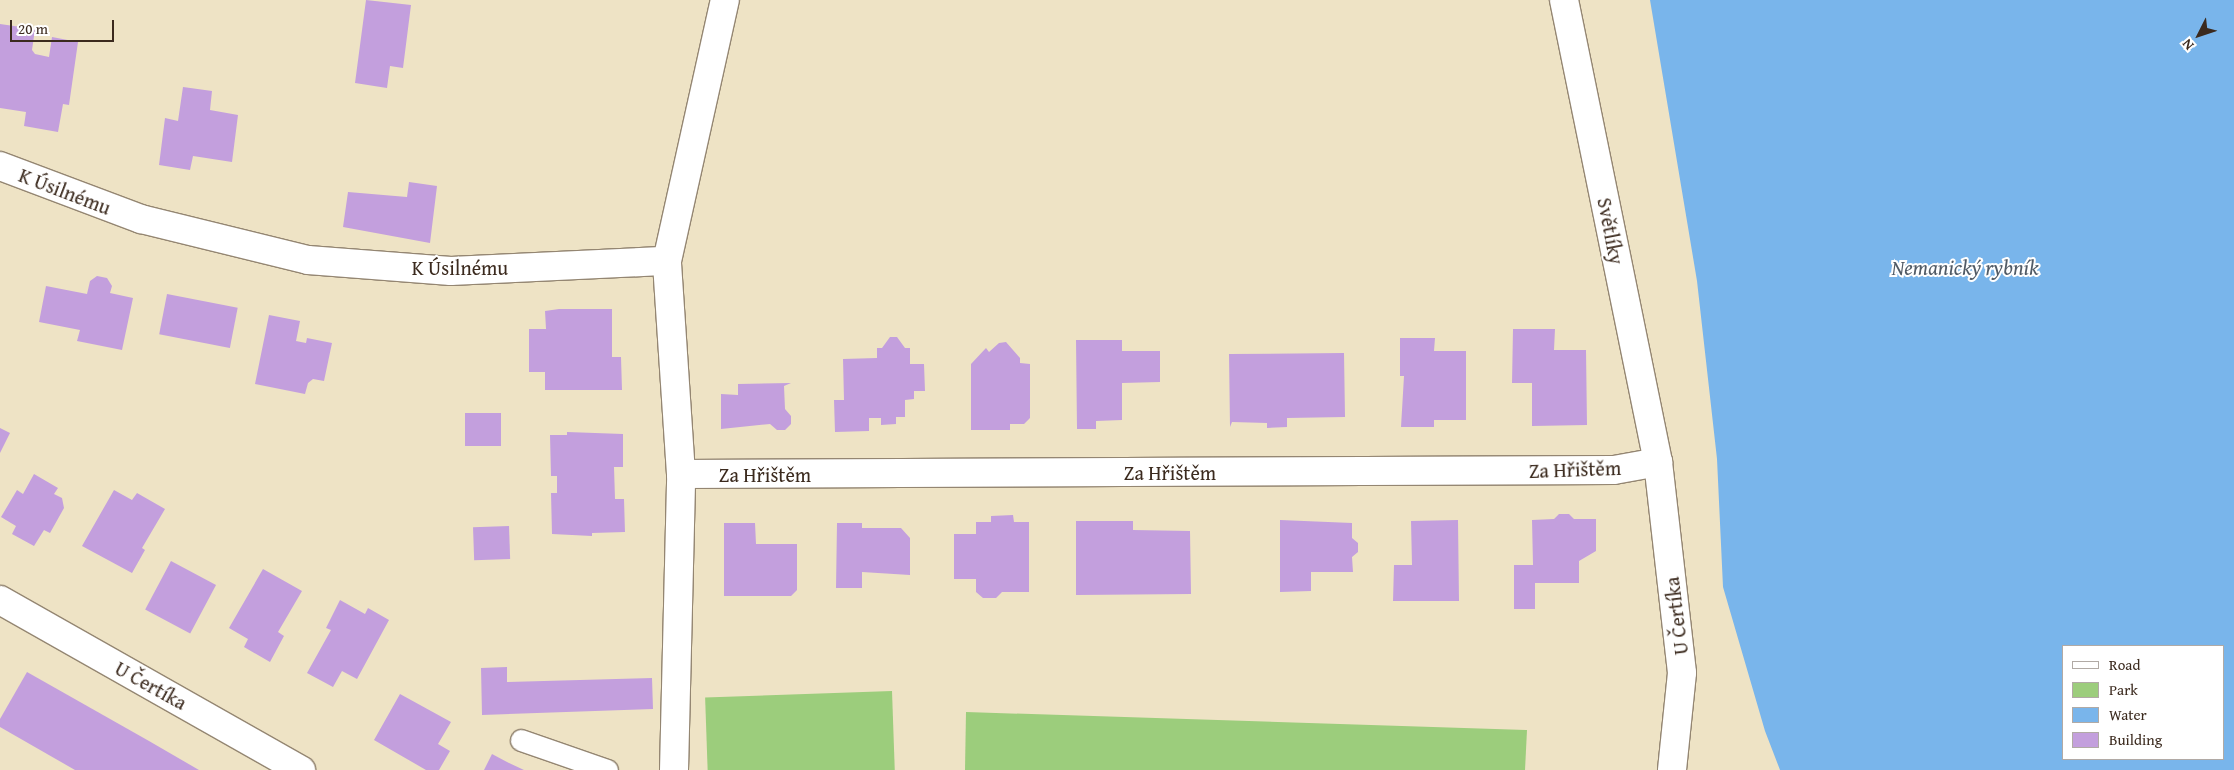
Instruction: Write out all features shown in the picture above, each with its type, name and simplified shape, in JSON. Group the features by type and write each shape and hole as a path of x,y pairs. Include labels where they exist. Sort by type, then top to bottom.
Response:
{"street":[{"path":"674,770 681,474 667,261 725,0"},
{"name":"Světlíky","path":"1564,0 1658,462"},
{"name":"K Úsilnému","path":"0,166 142,219 308,260 451,270 667,261"},
{"name":"Za Hřištěm","path":"681,474 1614,470 1658,462"},
{"name":"U Čertíka","path":"1658,462 1682,673 1672,770"},
{"name":"U Čertíka","path":"0,600 301,770"}],"lane":[{"path":"521,740 607,770"}],"green space":[{"path":"892,691 895,770 708,770 705,698"},
{"path":"966,712 1527,730 1525,770 965,770"}],"water":[{"name":"Nemanický rybník","path":"1650,0 2234,0 2234,770 1780,770 1765,731 1723,587 1717,459 1697,281"}],"building":[{"path":"366,0 411,5 403,68 390,66 387,88 355,83"},
{"path":"0,24 35,29 32,50 35,54 49,57 52,37 78,42 69,105 63,104 58,132 24,126 26,112 0,108"},
{"path":"183,87 212,91 210,110 238,115 232,162 193,156 190,170 159,165 165,118 178,121"},
{"path":"409,182 437,186 430,243 343,227 348,192 407,197"},
{"path":"97,276 107,278 112,286 110,293 133,298 122,350 77,341 80,330 39,322 46,286 87,294 90,281"},
{"path":"167,294 238,308 230,348 159,334"},
{"path":"559,309 612,309 612,357 621,357 622,390 545,390 545,372 529,372 529,329 546,329 545,311"},
{"path":"269,315 300,321 296,341 306,343 307,338 332,343 324,381 313,379 308,383 305,394 255,384"},
{"path":"1513,329 1555,329 1554,350 1586,350 1587,425 1532,426 1532,383 1512,383"},
{"path":"890,337 897,337 905,348 910,348 910,364 924,364 925,391 914,391 914,399 905,400 905,417 896,417 896,424 881,425 881,418 869,418 869,431 835,432 834,400 844,400 843,359 877,358 877,348 882,348"},
{"path":"1400,338 1435,338 1434,351 1466,351 1466,420 1434,420 1434,427 1401,427 1404,376 1400,376"},
{"path":"1076,340 1122,340 1122,351 1160,351 1160,382 1122,383 1122,420 1096,421 1096,429 1077,429"},
{"path":"1006,342 1020,358 1020,363 1030,364 1030,418 1024,424 1010,424 1010,430 971,430 971,364 986,348 989,352 999,343"},
{"path":"1344,353 1345,417 1287,418 1287,427 1267,428 1267,423 1232,422 1230,427 1229,354"},
{"path":"791,383 784,386 785,409 791,416 791,424 785,430 777,430 770,424 721,429 721,394 738,395 738,384"},
{"path":"465,413 501,413 501,446 465,446"},
{"path":"0,428 10,433 0,453"},
{"path":"567,432 623,434 623,467 614,467 615,499 624,499 625,532 592,533 592,536 552,534 551,493 557,493 557,476 551,476 550,435 567,435"},
{"path":"34,474 58,488 54,494 62,498 64,508 50,533 44,530 34,546 12,534 16,526 1,517 17,490 23,494"},
{"path":"114,490 132,500 137,493 165,509 142,548 145,550 132,573 82,546"},
{"path":"1559,514 1569,514 1574,519 1596,519 1596,551 1579,561 1579,583 1535,583 1535,609 1514,609 1514,565 1533,565 1532,520 1554,519"},
{"path":"1013,515 1014,522 1029,522 1029,592 1002,592 996,598 983,598 976,592 976,579 954,579 954,534 976,534 976,522 991,522 991,516"},
{"path":"1280,520 1352,523 1352,538 1358,543 1358,552 1352,557 1353,572 1311,572 1311,591 1280,592"},
{"path":"1458,520 1459,601 1393,601 1394,565 1412,565 1411,521"},
{"path":"1076,521 1133,521 1133,530 1190,531 1191,594 1076,595"},
{"path":"724,523 755,523 756,544 797,544 797,590 791,596 724,596"},
{"path":"837,523 862,523 862,528 901,528 910,538 910,575 862,572 862,588 836,588"},
{"path":"509,526 510,559 474,560 473,527"},
{"path":"171,561 216,585 190,634 145,610"},
{"path":"263,569 302,591 278,632 284,636 270,662 244,647 248,639 229,628"},
{"path":"340,600 365,614 368,608 389,620 357,679 342,671 333,687 307,673 331,630 326,628"},
{"path":"507,667 507,682 652,678 653,709 482,715 481,668"},
{"path":"27,672 199,770 75,770 0,727 0,719"},
{"path":"400,694 451,722 438,744 450,751 439,770 426,770 374,740"},
{"path":"492,754 507,762 524,770 484,770"}]}
